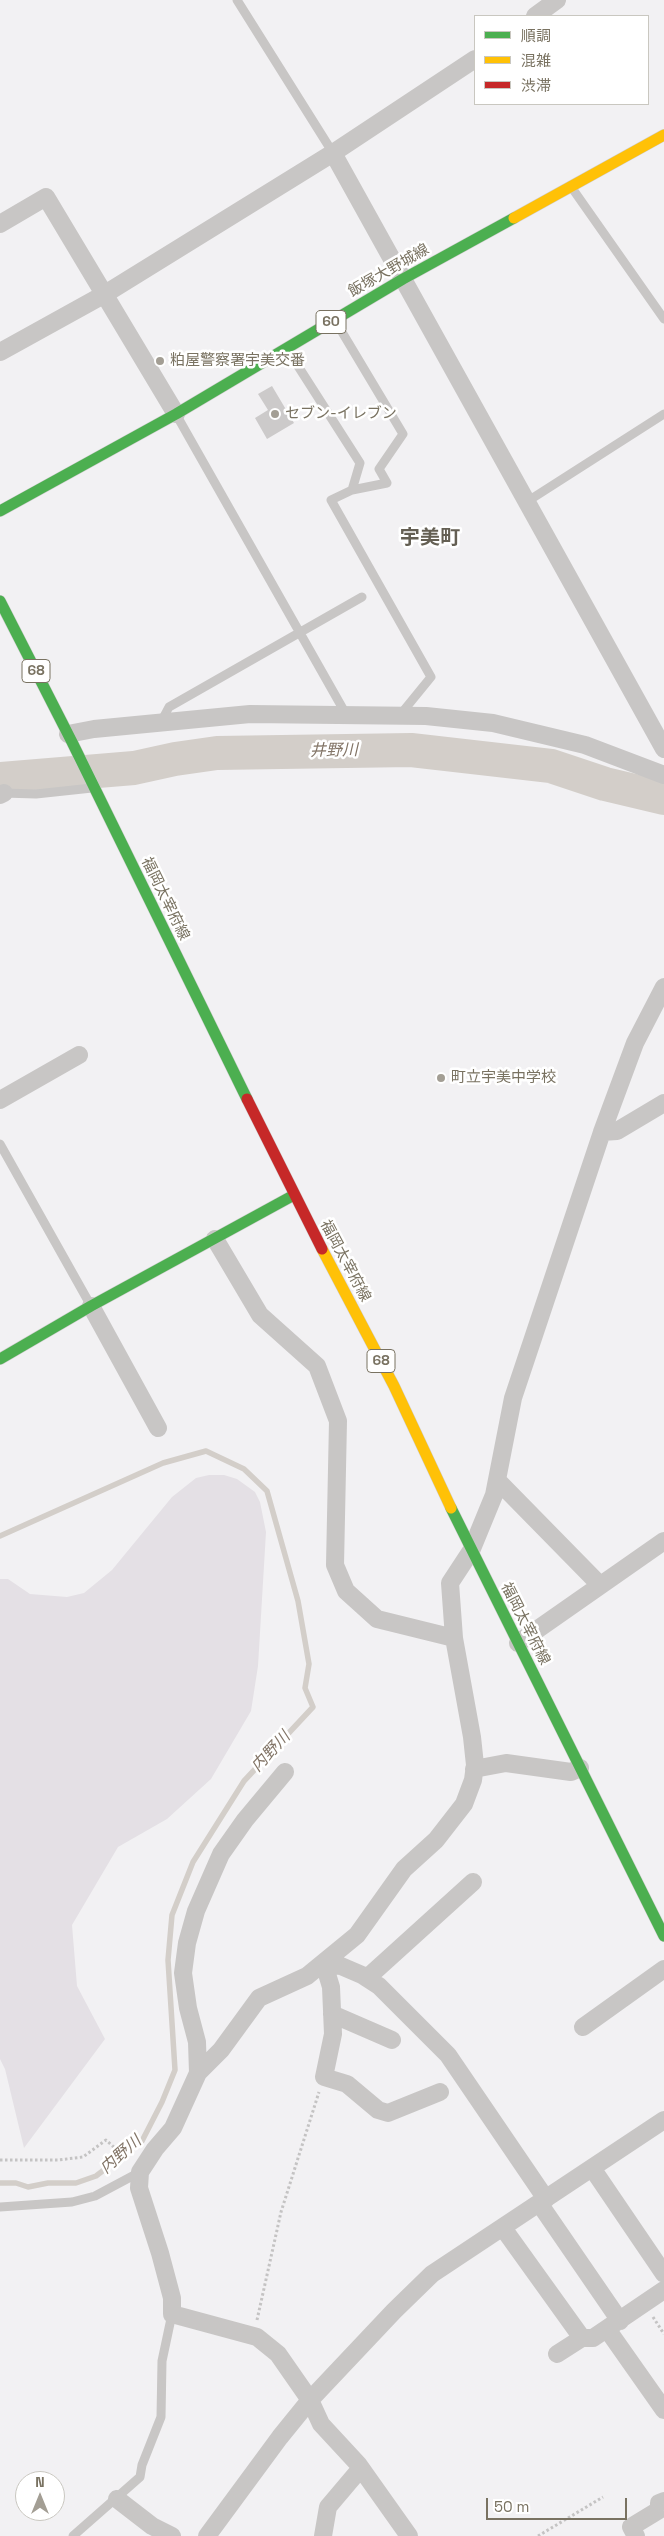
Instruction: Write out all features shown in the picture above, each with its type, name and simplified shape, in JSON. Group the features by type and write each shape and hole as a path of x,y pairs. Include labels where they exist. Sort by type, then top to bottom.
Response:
{"main road":[{"name":"飯塚大野城線","path":"0,511 176,414 404,279 664,135"},
{"name":"福岡太宰府線","path":"0,601 70,738 294,1195 394,1386 471,1551 664,1936"},
{"path":"0,1359 91,1306 294,1195"}],"street":[{"path":"535,15 557,0"},
{"path":"0,352 105,294 333,153 474,60"},
{"path":"333,153 528,501 664,749"},
{"path":"0,224 46,198 176,414"},
{"path":"70,738 161,722 250,714 426,716 493,723 585,745 664,774"},
{"path":"409,2536 361,2468 321,2424 310,2400 278,2354 257,2337 172,2314 172,2298 163,2262 139,2188 140,2172 155,2149 173,2128 198,2073 221,2050 259,1998 307,1976 324,1964 357,1935 404,1868 436,1840 464,1804 474,1769 472,1737 454,1638 450,1583 471,1551 494,1494 513,1398 602,1132 635,1044 664,987"},
{"path":"0,1100 79,1055"},
{"path":"602,1132 617,1131 664,1104"},
{"path":"215,1239 260,1315 317,1366 338,1421 335,1565 346,1591 377,1619 454,1638"},
{"path":"91,1306 158,1428"},
{"path":"497,1480 600,1585"},
{"path":"518,1643 664,1541"},
{"path":"474,1769 506,1763 571,1772 580,1768"},
{"path":"198,2073 197,2042 188,2008 184,1973 187,1943 196,1911 221,1854 245,1820 285,1772"},
{"path":"367,1978 473,1882"},
{"path":"324,1964 340,1966 367,1978 379,1986 448,2055 543,2201 664,2410"},
{"path":"324,1964 331,1987 333,2034 324,2077 347,2084 378,2110 388,2112 440,2092"},
{"path":"583,2027 664,1969"},
{"path":"332,2014 392,2040"},
{"path":"207,2536 280,2437 310,2400 394,2311 432,2274 664,2120"},
{"path":"592,2168 664,2274"},
{"path":"503,2228 582,2338"},
{"path":"557,2354 582,2338 592,2338 614,2325 664,2290"},
{"path":"323,2536 328,2507 361,2468"},
{"path":"117,2499 152,2526 172,2536"},
{"path":"636,2536 631,2527 659,2510 659,2504 664,2501"}],"lane":[{"path":"237,0 333,153"},
{"path":"570,186 664,319"},
{"path":"335,320 403,434 378,469 387,483 352,490 331,500 431,677 399,716"},
{"path":"286,348 360,463 352,490"},
{"path":"176,414 347,716"},
{"path":"528,501 664,414"},
{"path":"161,722 169,707 362,597"},
{"path":"1,794 36,794 94,788"},
{"path":"0,1144 91,1306"},
{"path":"0,2207 72,2202 95,2196 140,2172"},
{"path":"73,2536 140,2477 142,2465 158,2427 162,2361 172,2314"}],"path":[{"path":"257,2321 281,2212 324,2077"},
{"path":"0,2160 58,2160 82,2157 106,2140 140,2172"},
{"path":"538,2536 603,2497"}],"shaded area":[{"path":"209,1475 224,1475 237,1479 255,1492 260,1502 266,1532 258,1666 251,1711 211,1779 167,1819 118,1847 72,1925 77,1986 105,2039 24,2148 5,2069 0,2059 0,1579 8,1579 30,1594 67,1597 84,1593 112,1570 172,1497 196,1478"}],"building":[{"name":"セブン-イレブン","path":"272,386 294,423 267,439 255,418 268,410 258,394"}],"waterway":[{"name":"井野川","path":"0,779 134,768 175,759 217,753 411,750 551,766 605,784 664,798"},
{"name":"内野川","path":"0,1536 163,1463 206,1451 244,1469 267,1491 298,1601 309,1664 305,1688 313,1707 244,1781 193,1862 172,1915 168,1960 175,2070 162,2102 142,2141 96,2176 76,2183 48,2183 28,2187 16,2183 0,2183"}],"traffic: fast":[{"path":"0,511 176,414 403,279 514,218"},
{"path":"0,601 72,742 247,1099"},
{"path":"0,1359 91,1306 294,1195"},
{"path":"451,1508 664,1936"}],"traffic: slow":[{"path":"514,218 664,135"},
{"path":"322,1249 394,1386 451,1508"}],"traffic: jam":[{"path":"247,1099 322,1249"}],"place":[{"name":"粕屋警察署宇美交番","path":"160,361"},
{"name":"セブン-イレブン","path":"275,414"},
{"name":"町立宇美中学校","path":"441,1078"}],"district":[{"name":"宇美町","path":"430,539"}]}
